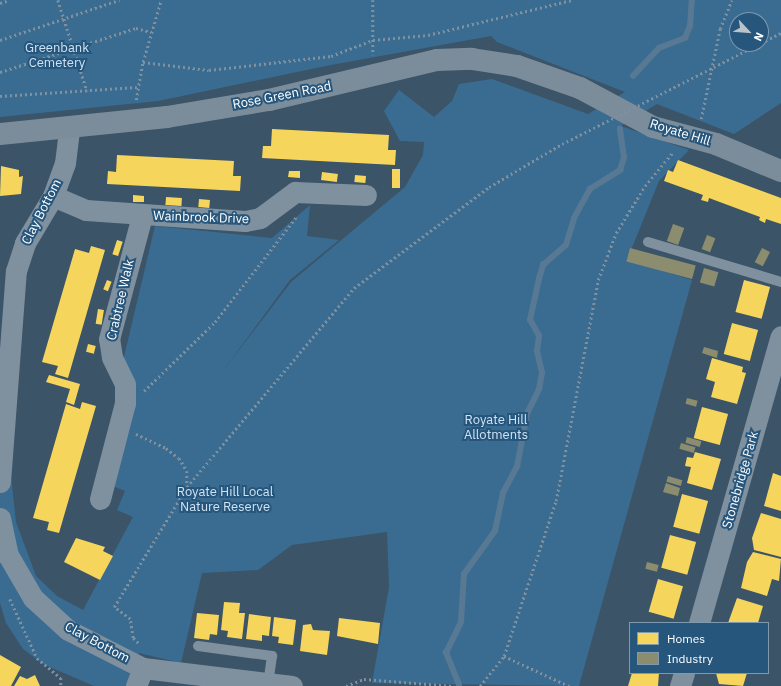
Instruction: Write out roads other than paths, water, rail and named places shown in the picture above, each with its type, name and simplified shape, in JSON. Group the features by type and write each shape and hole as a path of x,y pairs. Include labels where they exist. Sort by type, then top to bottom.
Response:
{"main road":[{"name":"Rose Green Road","path":"0,134 134,121 268,100 437,60 472,59 517,66 558,82"},
{"name":"Royate Hill","path":"558,82 604,98 653,127 691,138 781,171"}],"street":[{"name":"Clay Bottom","path":"0,482 3,436 8,271 53,196 65,163 69,128"},
{"name":"Wainbrook Drive","path":"53,196 86,210 142,216 245,222 260,218 296,192 306,190 366,195"},
{"name":"Crabtree Walk","path":"100,499 125,403 125,384 112,357 109,339 142,216"},
{"name":"Stonebridge Park","path":"699,622 781,336"},
{"name":"Clay Bottom","path":"0,518 8,555 33,598 68,630 140,677 240,683 268,683 292,686"},
{"path":"680,686 684,674"}],"lane":[{"path":"648,242 781,282"},
{"path":"198,646 277,657 268,683"}],"waterway":[{"path":"633,76 659,48 685,38 690,26 692,0"},
{"path":"459,685 446,653 461,622 464,574 495,531 503,493 517,467 527,414 539,389 542,373 537,351 539,336 530,320 543,265 566,245 574,218 590,189 620,170 624,158 620,129"}],"park label":[{"name":"Greenbank Cemetery","path":"57,56"},
{"name":"Royate Hill Allotments","path":"496,428"},
{"name":"Royate Hill Local Nature Reserve","path":"225,500"}]}
